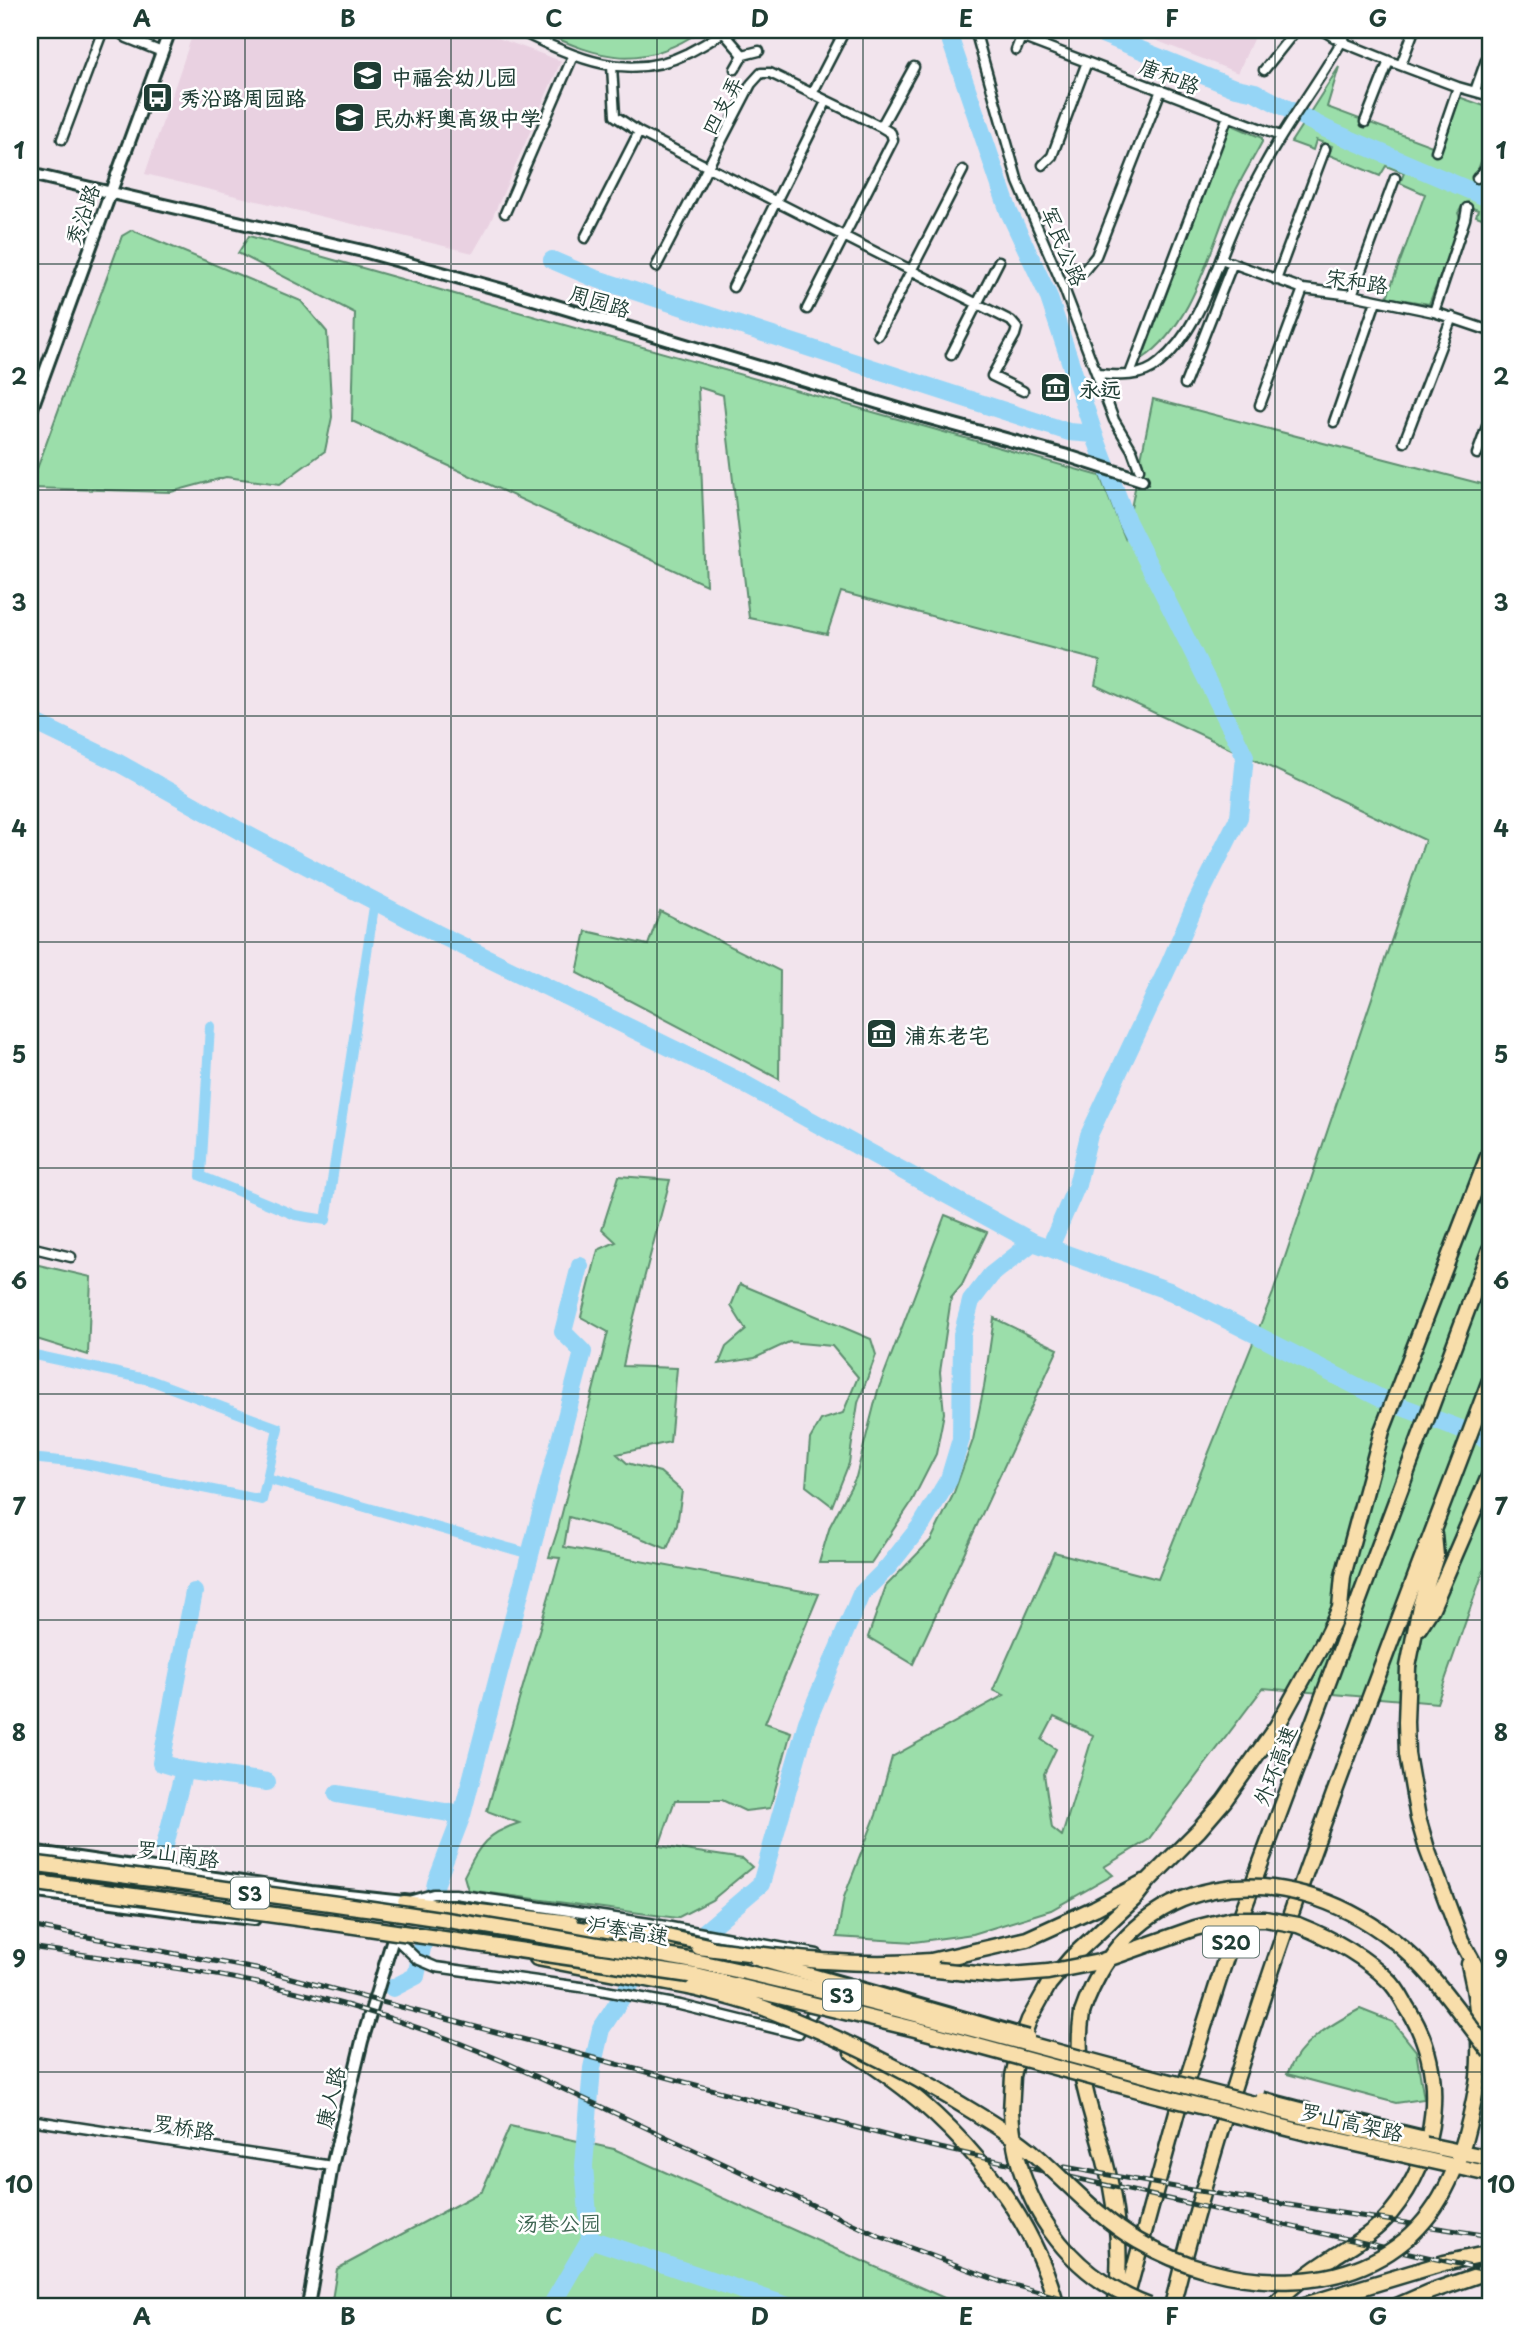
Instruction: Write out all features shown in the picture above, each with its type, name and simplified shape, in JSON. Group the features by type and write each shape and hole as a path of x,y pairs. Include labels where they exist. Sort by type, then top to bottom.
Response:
{"highway":[{"path":"1340,1608 1343,1576 1382,1431 1490,1152"},
{"name":"外环高速","path":"1124,2306 1178,2108 1229,1948 1490,1248"},
{"name":"S20","path":"1171,2306 1223,2121 1273,1963 1490,1380"},
{"path":"1413,1638 1432,1608 1490,1475"},
{"path":"467,1942 577,1968 692,1988 762,2007 824,2034 910,2075 978,2114 1034,2153 1104,2217 1137,2241 1207,2271 1241,2278 1280,2280 1322,2277 1362,2267 1398,2248 1426,2219 1447,2185 1465,2139 1478,2078 1480,2048 1476,2001 1461,1940 1427,1849 1411,1787 1406,1722 1408,1667 1413,1638 1436,1556 1433,1532"},
{"path":"1149,2306 1108,2285 1087,2270 1065,2249 1033,2204 1023,2182 1014,2149 1011,2112 1013,2076 1022,2039 1045,1991 1071,1958 1134,1899 1149,1880 1199,1830 1250,1767 1302,1683 1340,1608 1363,1586"},
{"name":"沪奉高速","path":"30,1863 471,1922 699,1962 813,1987 1206,2100"},
{"path":"886,1965 954,1957 1027,1939 1149,1880"},
{"name":"沪奉高速","path":"30,1882 696,1976 1206,2100"},
{"path":"1115,2306 1119,2269 1116,2216 1104,2158 1083,2085 1079,2052 1082,2013 1097,1976 1118,1945 1143,1922 1191,1895 1225,1888 1259,1887 1294,1892 1327,1902 1378,1928 1424,1967 1490,2052"},
{"path":"471,1922 573,1928 819,1962 886,1965 998,1976 1048,1972 1099,1962 1195,1928 1230,1919 1265,1919 1298,1925 1329,1937 1360,1956 1390,1981 1413,2015 1427,2047 1434,2083 1433,2124 1422,2159 1407,2191 1389,2216 1364,2239 1305,2276 1273,2306"},
{"path":"1461,1940 1490,1993"},
{"path":"824,2034 882,2070 913,2094 961,2139 998,2186 1025,2227 1056,2301"},
{"name":"罗山高架路","path":"1206,2100 1311,2118 1490,2158"},
{"name":"罗山高架路","path":"1206,2100 1307,2133 1490,2174"},
{"path":"1301,2306 1392,2278 1490,2253"},
{"path":"1397,2306 1490,2271"}],"main road":[{"path":"404,1902 647,1927 1162,2073 1311,2111 1490,2151"},
{"path":"396,1934 438,1935 606,1959 912,2034 1304,2138 1490,2179"}],"street":[{"path":"62,139 103,30"},
{"path":"116,30 127,38 162,52"},
{"name":"秀沿路","path":"30,413 170,30"},
{"path":"518,30 573,56 612,66 643,67 671,61 716,38 724,31 743,55"},
{"path":"812,94 845,30"},
{"name":"军民公路","path":"975,30 1018,182 1041,232 1114,420 1132,450 1140,475"},
{"path":"1264,70 1296,30"},
{"path":"1322,30 1342,42 1389,61 1490,96"},
{"path":"1098,374 1120,376 1144,373 1159,363 1180,339 1200,309 1241,210 1280,136 1348,30"},
{"path":"1401,65 1414,30"},
{"name":"唐和路","path":"1016,50 1021,37 1280,136"},
{"path":"1475,91 1490,49"},
{"path":"735,69 743,55 759,51"},
{"path":"505,213 573,56"},
{"path":"1365,122 1389,61"},
{"path":"1043,165 1052,156 1087,62"},
{"name":"四支弄","path":"612,66 615,117 639,132 1011,321 1017,328 992,376 1023,391"},
{"path":"807,309 893,140 891,133 881,127 914,67"},
{"name":"四支弄","path":"656,267 755,77 761,73 769,73 881,127"},
{"path":"1436,150 1458,87"},
{"path":"1083,272 1096,256 1161,90"},
{"path":"733,287 826,102"},
{"path":"1130,374 1228,116"},
{"path":"586,238 639,132"},
{"path":"1276,280 1325,149"},
{"path":"1477,178 1486,169 1490,159"},
{"path":"878,335 963,170"},
{"name":"周园路","path":"30,174 367,252 510,292 922,416 1140,475"},
{"path":"1352,295 1395,178"},
{"path":"1434,312 1467,208"},
{"name":"宋和路","path":"1221,259 1303,289 1352,295 1434,312 1490,331"},
{"path":"951,355 999,261"},
{"path":"1185,384 1232,265"},
{"path":"1260,405 1303,289"},
{"path":"1334,422 1376,301"},
{"path":"1404,442 1452,317"},
{"path":"1477,454 1490,418"},
{"path":"30,1247 71,1257"},
{"name":"罗山南路","path":"30,1851 311,1892 404,1902"},
{"path":"30,1891 187,1912 396,1934 417,1959 436,1967 595,1989 798,2034 822,1999 828,1956 647,1927"},
{"name":"康人路","path":"308,2306 332,2166 362,2040 404,1902"},
{"name":"罗桥路","path":"30,2120 332,2166"}],"shaded area":[{"name":"民办籽奥高级中学","path":"194,30 476,30 561,61 490,223 473,253 145,174"},
{"path":"1130,30 1257,30 1238,73"}],"green space":[{"path":"539,30 702,30 660,52 621,57 582,48"},
{"path":"1339,67 1327,107 1440,149 1459,97 1490,108 1490,138 1477,172 1490,178 1490,221 1476,216 1478,210 1463,205 1458,213 1462,223 1429,304 1387,297 1425,194 1400,183 1404,173 1386,166 1380,176 1329,155 1332,146 1316,140 1313,150 1291,142"},
{"path":"1230,124 1262,138 1262,142 1233,197 1186,310 1159,345 1142,359"},
{"path":"132,230 301,301 327,332 332,417 325,451 280,484 226,477 171,492 30,488 122,236"},
{"path":"249,236 1100,476 1125,538 1153,399 1490,486 1490,1552 1437,1703 1263,1688 1148,1840 1104,1867 1113,1875 1051,1910 973,1934 914,1942 837,1937 844,1897 876,1815 892,1757 1004,1695 993,1690 1054,1552 1158,1579 1273,1293 1425,840 1095,685 1100,661 841,592 827,634 749,618 723,395 698,387 706,585 352,421 355,313 238,253","holes":["1054,1717 1093,1735 1062,1836 1052,1828 1044,1774 1056,1749 1042,1740"]},
{"path":"660,911 780,971 779,1079 577,973 586,931 648,945"},
{"path":"619,1176 670,1180 623,1366 677,1368 670,1442 617,1454 627,1463 660,1472 682,1491 677,1525 667,1549 636,1536 569,1517 564,1547 819,1594 765,1723 791,1732 770,1808 745,1811 722,1800 675,1800 659,1846 743,1859 752,1867 712,1900 677,1918 468,1890 464,1876 491,1836 519,1823 487,1811 560,1558 549,1557 608,1332 581,1317 598,1250 616,1242 602,1229"},
{"path":"945,1215 987,1232 962,1285 951,1298 940,1372 944,1413 936,1454 911,1503 871,1563 819,1563 830,1526 856,1477 878,1390"},
{"path":"30,1263 91,1277 88,1355 30,1337"},
{"path":"740,1284 871,1339 876,1355 858,1403 849,1463 832,1506 806,1486 810,1439 821,1420 843,1413 858,1377 832,1346 789,1342 755,1358 719,1364 726,1347 746,1330 731,1306"},
{"path":"994,1318 1058,1349 913,1664 868,1637 886,1586 931,1540 953,1495 973,1440"},
{"path":"1360,2009 1393,2022 1416,2051 1424,2099 1396,2103 1287,2074 1308,2044 1327,2028"},
{"name":"汤巷公园","path":"510,2126 614,2149 962,2306 331,2306 337,2269 482,2191"}],"waterway":[{"path":"947,30 1009,212 1048,295 1094,434 1127,521 1245,756 1239,817 1194,907 1089,1135 1077,1185 1050,1247"},
{"path":"1092,30 1232,87 1255,92 1326,129 1490,199"},
{"path":"552,260 594,278 1069,432 1094,434"},
{"path":"30,720 117,762 240,831 436,933 737,1080 1033,1242 1172,1292 1384,1400 1490,1440"},
{"path":"210,1026 201,1176 295,1215 326,1220 375,900"},
{"path":"678,1948 695,1940 761,1884 807,1722 861,1594 888,1567 922,1524 949,1479 961,1439 962,1335 971,1301 991,1275 1033,1242"},
{"path":"393,1988 416,1976 436,1883 462,1815 583,1352 563,1332 580,1266"},
{"path":"30,1354 150,1380 278,1428 267,1479 530,1554"},
{"path":"30,1458 80,1463 262,1500 267,1479"},
{"path":"164,1849 184,1770 161,1763 194,1592"},
{"path":"184,1770 267,1782"},
{"path":"337,1794 462,1815"},
{"path":"551,2306 590,2239 584,2166 592,2068 601,2029 644,1967"},
{"path":"590,2239 788,2306"}],"railway":[{"path":"30,1926 261,1970 900,2139 1490,2271"},
{"path":"30,1947 240,1979 334,2002 408,2024 505,2062 879,2236 999,2281 1090,2306"},
{"path":"1065,2167 1186,2189 1490,2236"}],"place":[{"name":"中福会幼儿园","path":"368,76"},
{"name":"秀沿路周园路","path":"157,97"},
{"name":"民办籽奥高级中学","path":"350,117"},
{"name":"永远","path":"1056,388"},
{"name":"浦东老宅","path":"882,1034"}]}
